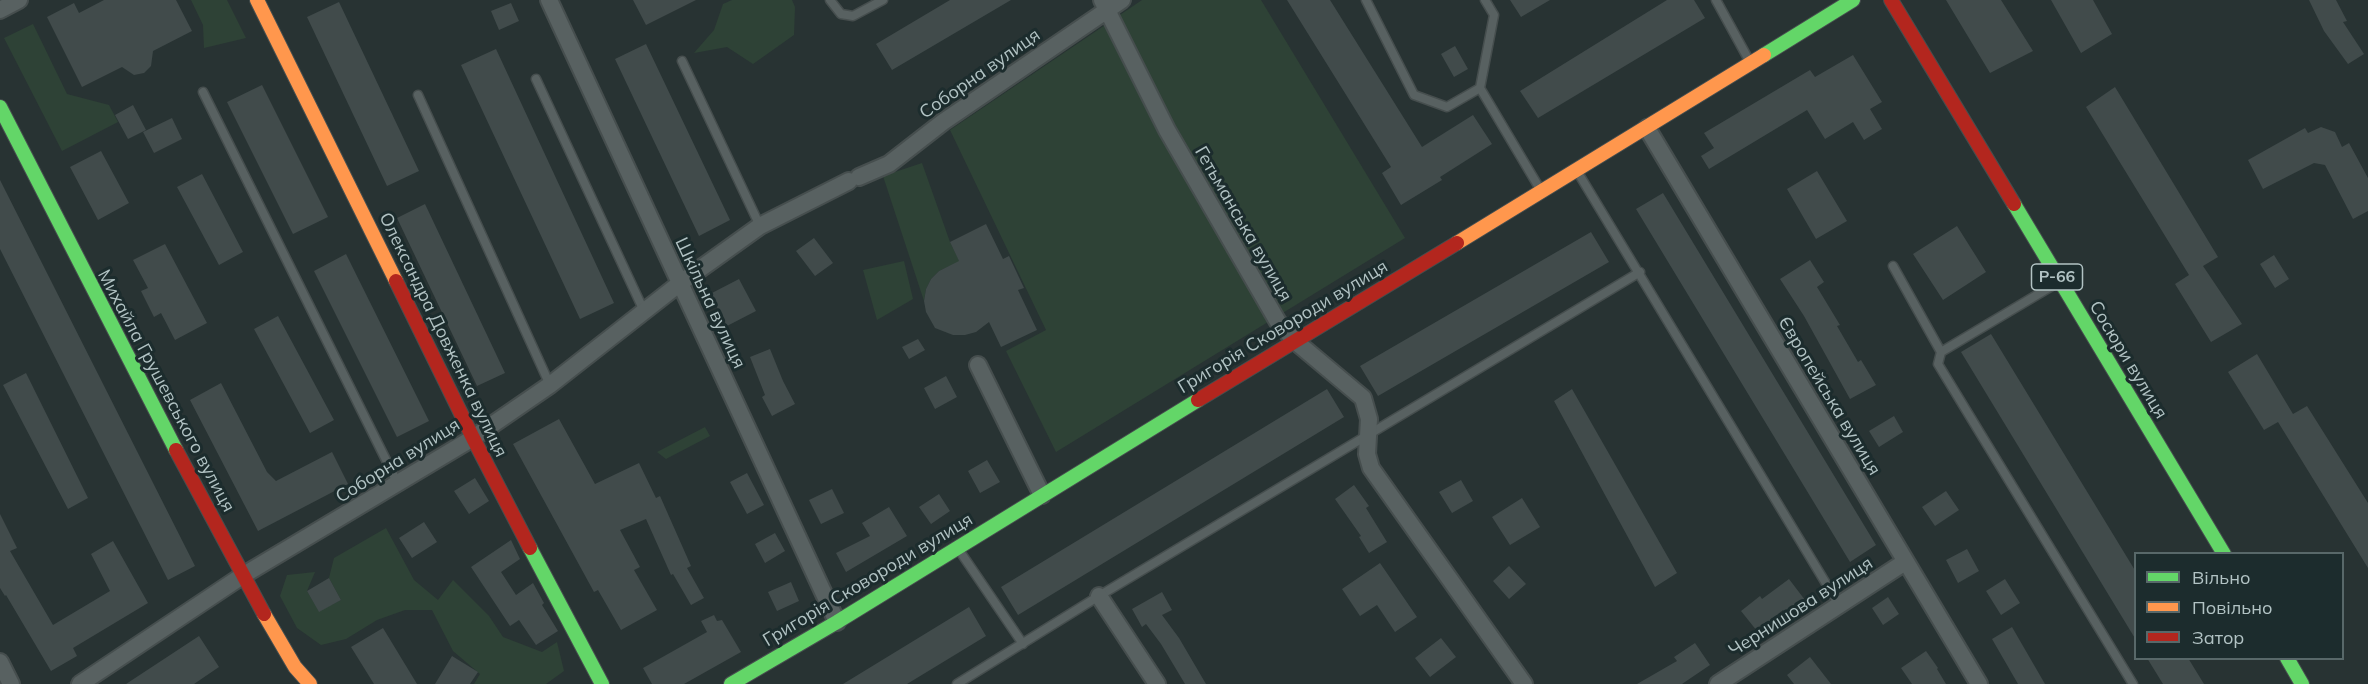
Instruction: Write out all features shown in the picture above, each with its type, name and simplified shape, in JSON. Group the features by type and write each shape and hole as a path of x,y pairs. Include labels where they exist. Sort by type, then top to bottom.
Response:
{"street":[{"path":"0,10 20,0"},
{"name":"Олександра Довженка вулиця","path":"257,0 473,438 602,684"},
{"name":"Шкільна вулиця","path":"549,0 837,622"},
{"name":"Соборна вулиця","path":"80,684 242,576 398,485 473,438 550,385 679,284 760,226 889,164 1104,5 1122,0"},
{"name":"Григорія Сковороди вулиця","path":"731,684 837,622 1853,0"},
{"name":"Сосюри вулиця","path":"1891,0 2222,552"},
{"name":"Гетьманська вулиця","path":"1104,5 1167,130 1278,322 1295,341 1363,398 1368,418 1367,454 1371,468 1524,684"},
{"name":"Михайла Грушевського вулиця","path":"0,107 97,299 242,576 295,668 310,684"},
{"name":"Європейська вулиця","path":"1647,128 1978,684"},
{"path":"978,365 1042,495"},
{"name":"Чернишова вулиця","path":"1718,684 1905,562"},
{"path":"1099,596 1157,684"},
{"path":"2288,660 2302,684"},
{"path":"0,662 11,684"}],"lane":[{"path":"830,0 841,14 853,16 883,0"},
{"path":"1366,0 1414,95 1447,106 1480,88"},
{"path":"1485,0 1494,15 1480,88 1541,191"},
{"path":"1716,0 1750,62"},
{"path":"682,61 760,226"},
{"path":"536,79 644,311"},
{"path":"203,92 398,485"},
{"path":"418,95 550,385"},
{"path":"1576,170 1595,204 1640,272 1839,605"},
{"path":"1893,266 1941,352 1938,364 2133,684"},
{"path":"957,684 1099,596 1640,272"},
{"path":"1941,352 2060,281"},
{"path":"957,548 1023,644"}],"green space":[{"path":"191,0 227,0 246,38 204,48 203,25"},
{"path":"732,0 792,0 795,7 794,35 753,64 727,47 694,53 714,30 723,4"},
{"path":"1142,0 1261,0 1405,238 1056,452 1006,351 1046,330 950,130"},
{"path":"33,24 67,94 109,105 118,122 62,151 4,38"},
{"path":"922,163 950,242 961,264 939,271 931,279 924,301 883,176"},
{"path":"904,261 913,299 877,320 863,270"},
{"path":"705,427 710,436 666,459 657,452"},
{"path":"386,528 414,580 438,600 453,580 489,616 503,637 542,652 557,642 564,671 546,684 474,684 480,674 453,651 432,610 405,610 377,620 346,639 321,645 297,628 280,596 287,575 315,572 307,591 319,611 341,600 329,578 334,558"}],"building":[{"path":"104,0 176,0 192,31 153,51 151,66 144,73 134,75 122,67 82,87 47,17 74,3 79,13"},
{"path":"633,0 696,0 646,25"},
{"path":"950,0 1011,0 892,70 876,44"},
{"path":"1287,0 1330,0 1422,147 1473,115 1492,144 1440,177 1442,180 1401,205 1382,173 1391,167"},
{"path":"1510,0 1550,0 1521,17"},
{"path":"1667,0 1694,0 1705,18 1538,118 1520,91"},
{"path":"1946,0 2001,0 2033,51 1990,73"},
{"path":"2051,0 2093,0 2112,34 2081,53"},
{"path":"2309,0 2336,0 2347,21 2343,22 2364,54 2348,64 2324,31"},
{"path":"339,2 419,171 387,186 307,17"},
{"path":"511,3 519,21 499,30 491,11"},
{"path":"646,44 730,220 699,236 615,59"},
{"path":"1455,46 1468,69 1454,77 1441,54"},
{"path":"496,49 614,303 580,319 461,65"},
{"path":"1853,55 1882,102 1870,109 1882,129 1864,140 1853,122 1825,139 1807,110 1709,169 1701,156 1714,148 1704,133 1810,70 1815,77"},
{"path":"262,85 328,217 293,234 227,102"},
{"path":"2115,87 2218,257 2203,266 2242,324 2211,342 2175,284 2189,275 2086,107"},
{"path":"133,105 146,130 128,139 115,115"},
{"path":"172,118 182,139 154,153 143,132"},
{"path":"2321,127 2335,132 2342,147 2349,143 2368,178 2368,211 2353,219 2325,165 2314,163 2263,189 2248,160 2305,128 2308,133"},
{"path":"101,151 129,203 98,220 70,167"},
{"path":"1817,171 1847,221 1816,239 1787,189"},
{"path":"202,174 243,252 219,265 177,187"},
{"path":"0,180 195,566 168,580 0,249"},
{"path":"1663,193 1876,545 1850,562 1636,209"},
{"path":"425,204 505,373 477,386 397,218"},
{"path":"986,224 1003,259 1009,256 1024,288 1018,290 1037,330 1001,347 989,322 976,332 965,335 953,335 935,328 926,312 924,301 931,279 939,271 959,261 950,242"},
{"path":"1957,226 1986,272 1943,300 1913,254"},
{"path":"1591,232 1609,262 1378,396 1360,366"},
{"path":"814,238 833,263 815,276 796,251"},
{"path":"165,244 207,323 175,340 161,313 154,317 141,291 148,288 133,260"},
{"path":"346,254 429,421 397,437 314,271"},
{"path":"2274,255 2289,279 2275,288 2260,264"},
{"path":"1810,260 1824,282 1817,287 1840,325 1837,326 1858,362 1861,360 1876,385 1850,399 1804,316 1780,279"},
{"path":"739,279 756,311 727,326 710,294"},
{"path":"278,316 334,420 310,433 254,329"},
{"path":"1991,334 2134,569 2134,637 1961,352"},
{"path":"918,339 925,350 909,359 902,347"},
{"path":"770,349 795,404 772,416 762,397 765,395 750,357"},
{"path":"2257,354 2293,414 2307,406 2368,503 2368,568 2278,422 2264,430 2228,372"},
{"path":"26,373 88,498 68,509 3,385"},
{"path":"946,376 957,397 935,409 924,388"},
{"path":"221,383 267,472 276,481 332,452 348,484 258,531 190,400"},
{"path":"1327,389 1344,417 1018,615 1001,587"},
{"path":"1572,389 1677,573 1655,587 1554,401"},
{"path":"1894,416 1903,432 1879,447 1869,431"},
{"path":"559,419 595,484 639,463 656,498 660,496 691,566 687,568 704,598 691,605 673,574 671,575 646,519 620,530 640,567 634,570 657,610 621,630 598,590 594,592 513,444"},
{"path":"987,460 1000,482 980,493 968,471"},
{"path":"747,473 764,505 747,514 730,482"},
{"path":"475,478 489,501 469,514 454,491"},
{"path":"1461,480 1473,501 1452,513 1439,492"},
{"path":"1354,485 1369,506 1366,508 1387,542 1369,553 1359,537 1361,536 1335,499"},
{"path":"832,489 844,513 821,524 809,500"},
{"path":"1946,491 1959,510 1935,526 1922,507"},
{"path":"939,494 950,511 931,524 919,507"},
{"path":"1522,498 1540,527 1510,545 1492,517"},
{"path":"889,507 907,536 846,572 836,553 870,536 862,523"},
{"path":"0,514 17,548 10,551 53,625 110,591 91,554 113,541 148,603 73,648 77,656 51,671 0,588"},
{"path":"424,522 437,542 412,558 399,538"},
{"path":"775,533 785,551 765,563 755,544"},
{"path":"511,540 520,559 501,572 516,595 533,583 544,603 542,605 558,631 536,645 519,620 510,626 471,567"},
{"path":"1967,549 1979,571 1958,583 1946,560"},
{"path":"1380,563 1417,617 1395,632 1377,605 1360,616 1342,589"},
{"path":"1509,566 1526,584 1509,599 1493,581"},
{"path":"329,578 341,600 319,612 307,591"},
{"path":"1789,579 1805,600 1786,614 1783,610 1757,631 1741,611 1760,596 1762,599"},
{"path":"2005,579 2020,603 2001,615 1986,591"},
{"path":"791,582 799,601 777,611 768,592"},
{"path":"1162,592 1172,610 1162,615 1179,638 1206,684 1185,684 1161,644 1146,624 1142,627 1132,609"},
{"path":"1888,597 1899,614 1883,625 1872,608"},
{"path":"969,607 986,636 907,684 843,684"},
{"path":"714,615 717,621 722,620 741,652 684,684 652,684 643,668 707,632 701,621"},
{"path":"2012,627 2045,684 2018,684 1992,639"},
{"path":"383,628 417,684 374,684 351,647"},
{"path":"199,636 219,667 194,684 126,684"},
{"path":"1441,638 1456,657 1430,677 1415,658"},
{"path":"1695,643 1710,665 1682,684 1637,684 1677,661 1674,657"},
{"path":"1926,651 1946,684 1912,684 1901,668"},
{"path":"452,656 478,672 470,684 435,684"},
{"path":"1810,657 1831,684 1794,684 1787,675"},
{"path":"2148,660 2189,660 2204,684 2163,684"}],"traffic: fast":[{"path":"1764,55 1853,0"},
{"path":"0,107 176,450"},
{"path":"2014,204 2223,552"},
{"path":"731,684 837,622 1198,400"},
{"path":"530,548 602,684"},
{"path":"2288,660 2302,684"}],"traffic: slow":[{"path":"257,0 396,281"},
{"path":"1457,243 1764,55"},
{"path":"264,614 295,667 310,684"}],"traffic: jam":[{"path":"1891,0 2014,204"},
{"path":"1198,400 1457,243"},
{"path":"396,281 530,548"},
{"path":"176,450 264,614"}]}
